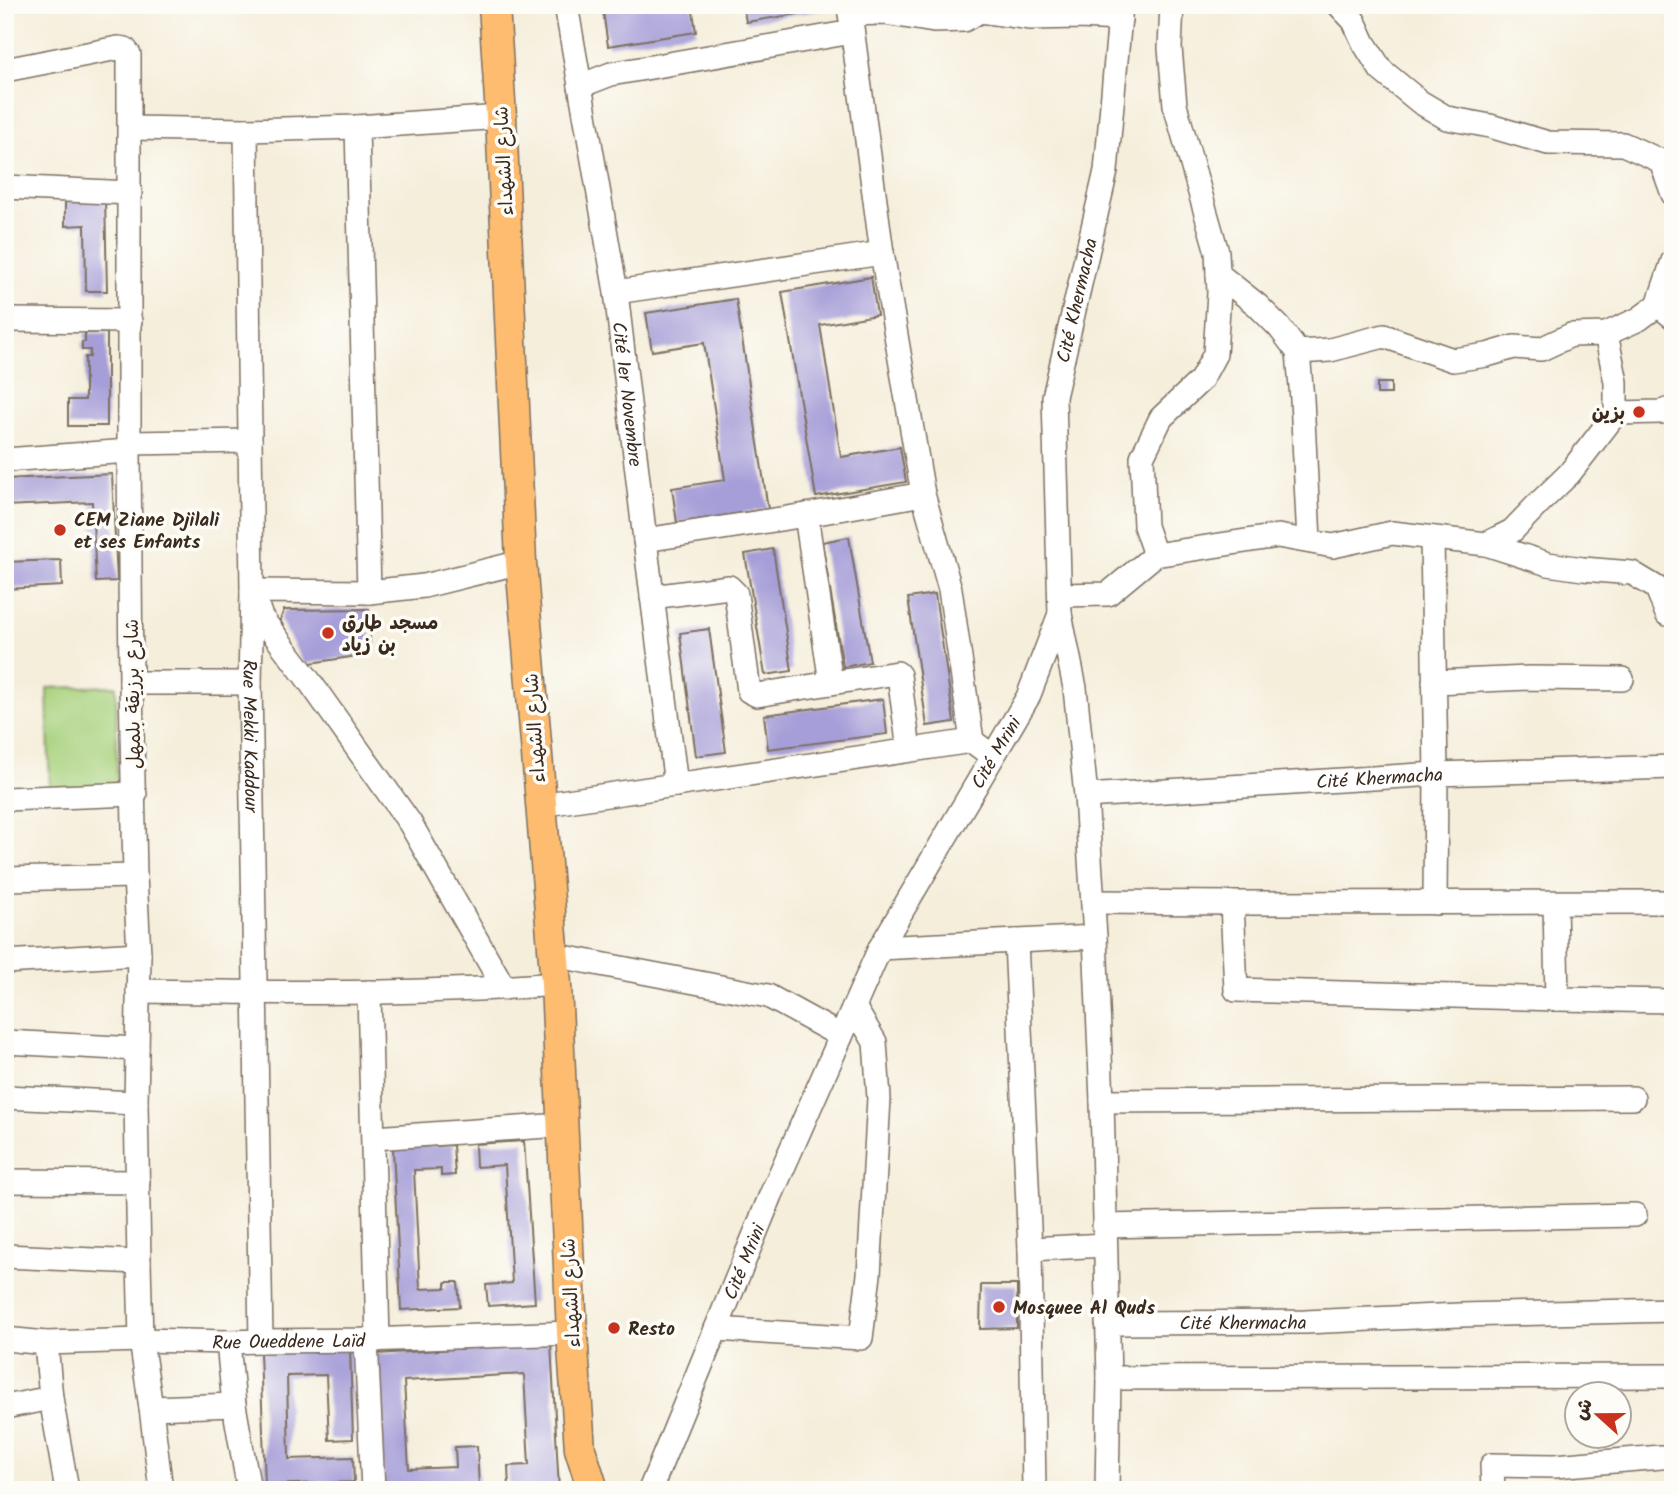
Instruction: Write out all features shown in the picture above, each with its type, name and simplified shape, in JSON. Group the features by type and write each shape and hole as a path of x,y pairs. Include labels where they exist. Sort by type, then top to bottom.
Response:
{"main road":[{"name":"شارع الشهداء","path":"494,5 522,562 556,984 580,1449"},
{"path":"572,1490 580,1449"},
{"path":"580,1449 593,1490"}],"street":[{"name":"Cité 1er Novembre","path":"566,5 616,292 677,785"},
{"path":"1155,555 1146,526 1142,457 1161,418 1201,380 1215,354 1219,293 1217,251 1175,105 1170,48 1172,5"},
{"path":"1339,5 1354,21 1381,69 1420,102 1447,118 1490,126 1548,143 1623,144 1667,166 1673,194"},
{"path":"580,86 611,74 850,17 885,13 934,21 964,20 980,11 1031,18 1079,17 1121,12"},
{"name":"Cité Khermacha","path":"1107,1490 1107,1322 1095,937 1086,796 1075,688 1060,604 1054,397 1106,171 1121,12"},
{"path":"850,17 882,253 923,494 950,589 972,741"},
{"name":"شارع برزيقة بلمهل","path":"5,71 118,48 125,49 129,54 129,447 131,683 139,954 136,1049 139,1262 141,1340 161,1490"},
{"path":"130,128 246,130 357,127 501,117"},
{"path":"357,127 369,592"},
{"name":"Rue Mekki Kaddour","path":"246,130 252,591 250,683 261,1340"},
{"path":"5,187 130,193"},
{"path":"616,292 882,253"},
{"path":"1297,352 1330,350 1384,336 1453,360 1487,355 1514,347 1541,349 1571,335 1605,334 1665,311 1673,261"},
{"path":"1218,274 1258,305 1279,327 1297,352 1309,541"},
{"path":"5,320 130,321"},
{"path":"1486,544 1512,531 1569,474 1616,413 1616,382 1605,334"},
{"path":"1616,413 1661,412 1673,408"},
{"path":"5,460 129,447 250,441"},
{"path":"645,540 923,494"},
{"path":"806,515 831,683"},
{"path":"1060,604 1108,594 1155,555 1278,536 1333,546 1392,533 1486,544 1548,564 1632,573 1657,588 1667,614 1673,613"},
{"path":"1432,538 1435,903"},
{"path":"504,988 410,823 261,617 252,591 369,592 424,586 522,562"},
{"path":"652,597 729,587 733,590 736,594 749,691 752,694 897,673 909,750"},
{"name":"Cité Mrini","path":"650,1490 771,1195 880,948 1028,697 1060,604"},
{"path":"1434,682 1529,678 1622,679"},
{"path":"131,683 250,683"},
{"path":"540,805 972,741 993,755"},
{"name":"Cité Khermacha","path":"1086,796 1436,774 1673,767"},
{"path":"5,799 135,794"},
{"path":"5,879 135,876"},
{"path":"1093,902 1673,902"},
{"path":"1555,902 1557,999"},
{"path":"1232,904 1236,990 1673,1001"},
{"path":"880,948 1095,937"},
{"path":"1016,941 1030,1249 1034,1490"},
{"path":"5,962 139,954"},
{"path":"553,955 768,996 841,1036"},
{"path":"138,991 369,992 556,984"},
{"path":"369,992 374,1138 373,1490"},
{"path":"716,1329 861,1338 869,1275 879,1098 875,1042 854,1007"},
{"path":"5,1042 136,1049"},
{"path":"5,1097 136,1103"},
{"path":"1102,1101 1633,1098"},
{"path":"374,1138 562,1125"},
{"path":"5,1181 138,1182"},
{"path":"1030,1249 1105,1236 1635,1215"},
{"path":"5,1256 139,1262"},
{"name":"Cité Khermacha","path":"1107,1322 1305,1322 1673,1310"},
{"name":"Rue Oueddene Laïd","path":"5,1339 46,1343 141,1340 228,1342 572,1333"},
{"path":"228,1342 234,1405 249,1490"},
{"path":"46,1343 51,1398 67,1490"},
{"path":"1108,1378 1673,1376"},
{"path":"5,1407 51,1398"},
{"path":"151,1408 234,1405"},
{"path":"1493,1490 1492,1465 1555,1466 1661,1457"}],"green space":[{"path":"116,686 117,792 50,792 47,688"}],"building":[{"path":"638,5 692,5 696,32 608,46 603,11"},
{"path":"743,5 836,5 836,8 746,22"},
{"path":"105,197 107,291 86,291 85,225 65,226 65,198"},
{"path":"871,277 877,315 820,325 841,457 900,447 906,482 816,497 782,292"},
{"path":"736,299 768,509 677,523 672,488 725,480 704,343 652,351 646,313"},
{"path":"85,333 107,333 107,426 68,426 68,400 85,400 85,357 90,357 90,350 82,350"},
{"path":"1377,383 1391,383 1391,394 1377,394"},
{"path":"112,474 117,581 96,582 92,502 5,506 5,479"},
{"path":"849,537 870,662 843,667 822,542"},
{"path":"773,549 792,671 765,675 745,554"},
{"path":"61,560 62,586 5,589 5,562"},
{"path":"935,594 954,722 927,726 908,598"},
{"name":"مسجد طارق بن زياد","path":"369,609 370,645 359,647 357,656 304,664 280,620 284,610"},
{"path":"709,629 726,752 696,756 680,633"},
{"path":"883,699 887,734 768,749 764,715"},
{"path":"524,1141 535,1303 488,1306 486,1285 512,1283 505,1165 476,1167 475,1144"},
{"path":"453,1145 455,1175 441,1176 441,1169 414,1170 420,1289 446,1288 446,1282 458,1282 460,1307 401,1310 393,1148"},
{"name":"Mosquee Al Quds","path":"981,1285 1017,1285 1017,1328 980,1329"},
{"path":"551,1343 559,1490 509,1490 508,1466 529,1465 524,1374 404,1381 409,1469 456,1467 455,1447 477,1446 479,1488 384,1490 376,1354"},
{"path":"350,1349 353,1439 329,1440 326,1375 287,1376 289,1459 353,1457 354,1482 265,1485 260,1352"}],"place":[{"name":"بزين","path":"1639,412"},
{"name":"CEM Ziane Djilali et ses Enfants","path":"60,530"},
{"name":"مسجد طارق بن زياد","path":"328,633"},
{"name":"Mosquee Al Quds","path":"999,1307"},
{"name":"Resto","path":"614,1328"}]}
